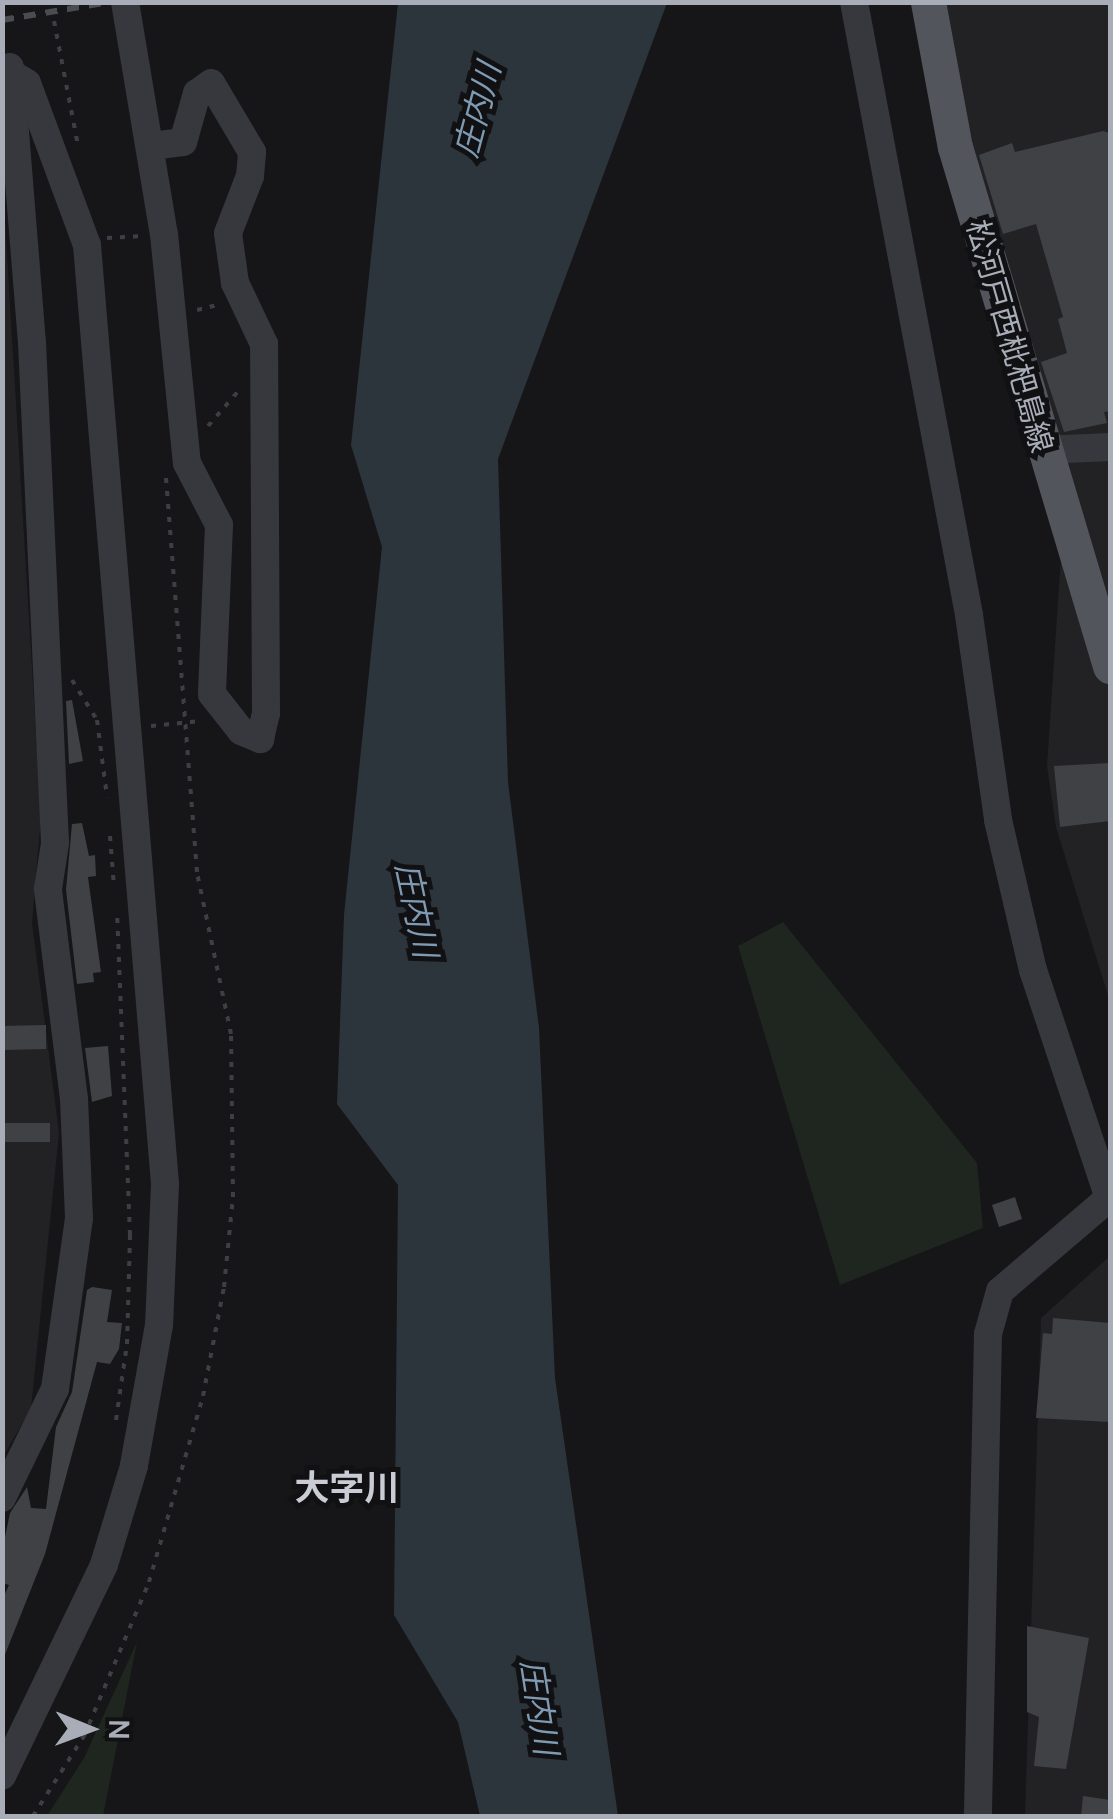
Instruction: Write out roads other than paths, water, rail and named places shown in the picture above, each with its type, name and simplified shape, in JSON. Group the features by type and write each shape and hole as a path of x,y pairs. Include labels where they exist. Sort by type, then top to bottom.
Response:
{"main road":[{"name":"松河戸西枇杷島線","path":"928,2 955,147 1110,666"}],"street":[{"path":"125,2 152,146 174,328 175,455 220,525 209,675 221,706 251,740 260,739 266,714 265,363 250,309 228,259 228,233 250,176 252,152 221,94 202,84 183,142 152,146"},
{"path":"854,2 969,615 998,820 1033,970 1104,1166 1110,1199 1000,1290 988,1334 978,1816"},
{"path":"2,1498 55,1389 79,1218 74,1098 48,889 55,844 32,343 6,67"},
{"path":"2,1776 96,1583 134,1466 159,1325 165,1184 87,245 27,83 6,67"},
{"path":"1043,450 1110,447"}],"water":[{"name":"庄内川","path":"398,3 667,3 498,459 508,782 539,1028 555,1378 618,1816 480,1816 458,1722 394,1615 398,1185 337,1104 344,915 382,547 351,445"}],"railway":[{"path":"2,20 109,2"}],"district":[{"name":"大字川","path":"347,1487"}]}
